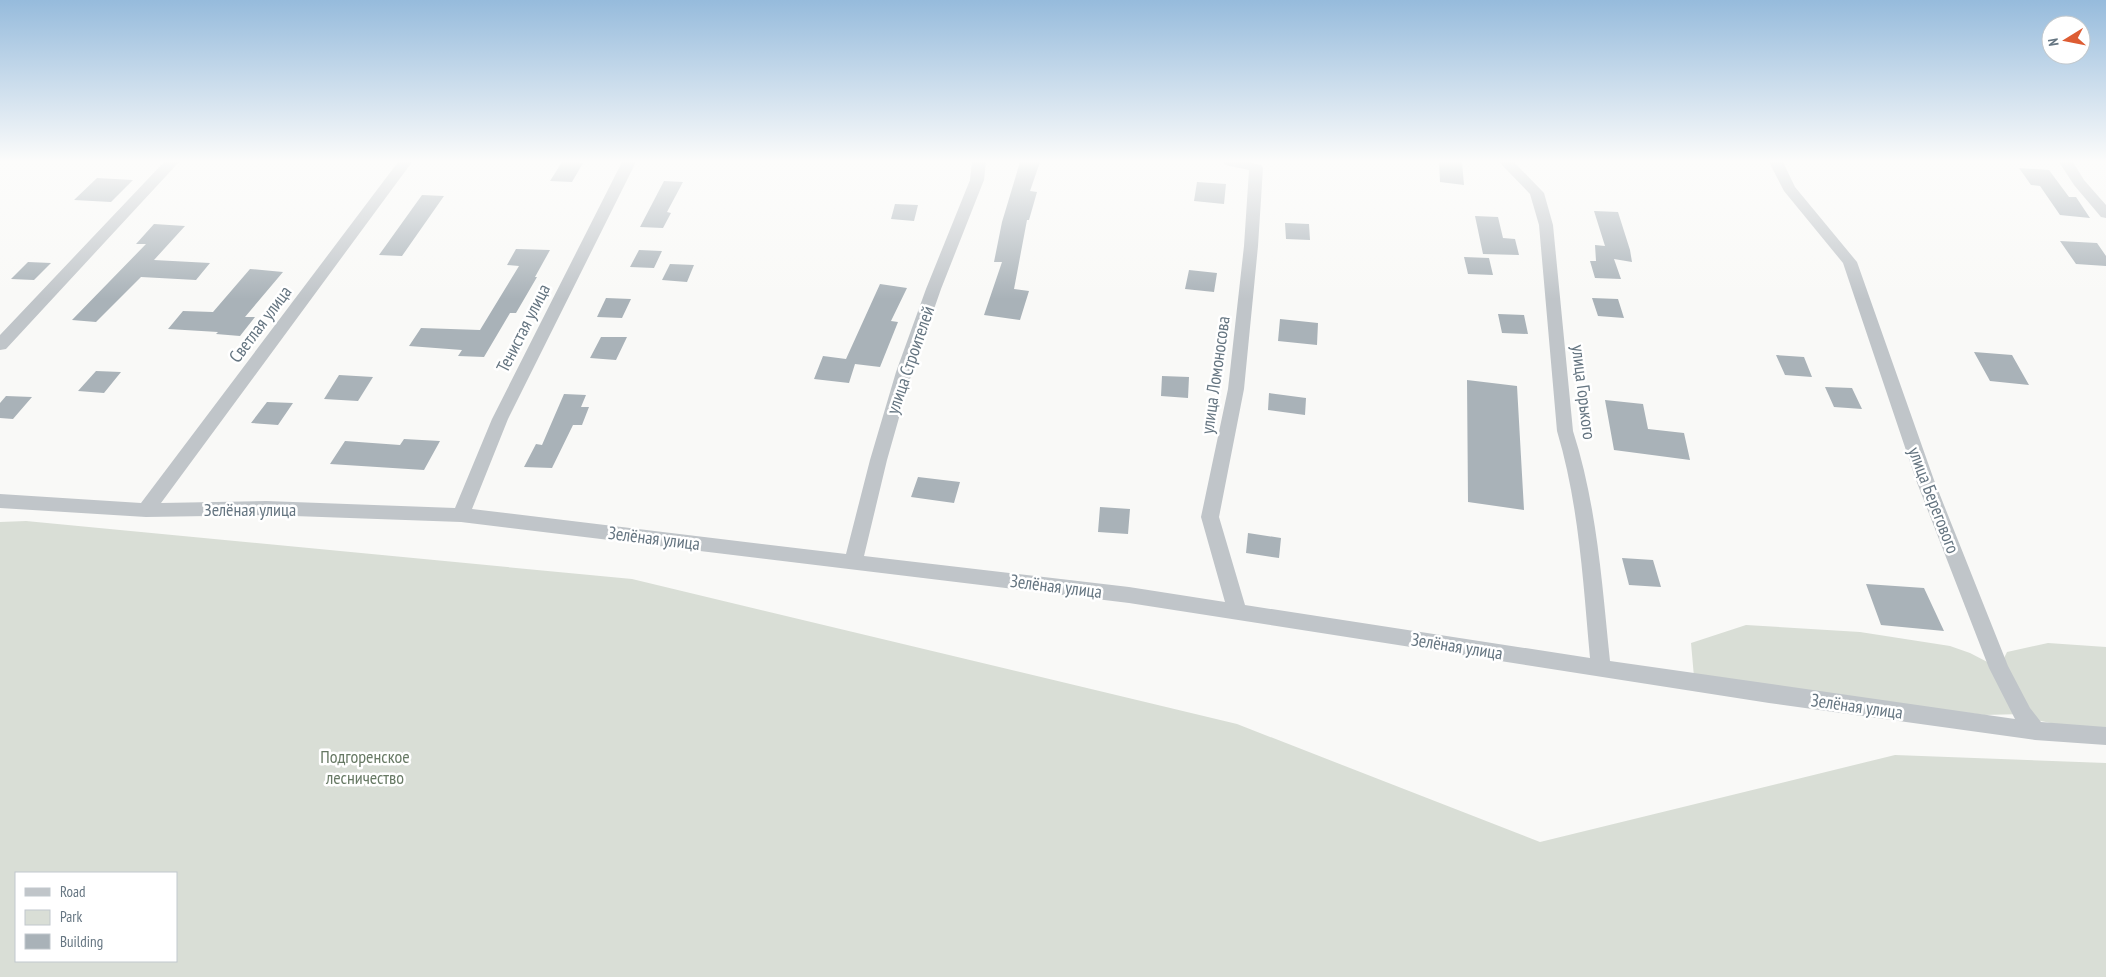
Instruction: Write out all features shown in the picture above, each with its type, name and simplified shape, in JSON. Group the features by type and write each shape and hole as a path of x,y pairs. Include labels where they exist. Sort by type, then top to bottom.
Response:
{"street":[{"path":"0,345 129,208"},
{"name":"Светлая улица","path":"146,510 372,208"},
{"name":"Тенистая улица","path":"461,514 500,419 606,208"},
{"name":"улица Строителей","path":"854,561 870,492 896,399 938,280 966,208"},
{"name":"улица Ломоносова","path":"1237,610 1210,517 1236,389 1253,208"},
{"name":"улица Горького","path":"1541,208 1546,225 1565,432 1574,456 1582,495 1601,668"},
{"name":"улица Берегового","path":"1805,208 1850,262 1925,480 1999,668 2023,714 2035,731"},
{"name":"Зелёная улица","path":"0,500 146,510 266,508 461,514 854,561 1237,610 1601,668 2035,731 2106,736"}],"green space":[{"name":"Подгоренское лесничество","path":"26,521 632,579 1237,724 1540,842 1895,755 2106,763 2106,977 0,977 0,522"},
{"path":"1746,625 1860,632 1950,646 1970,653 1999,668 2007,652 2048,643 2106,647 2106,734 2031,719 2023,714 1984,715 1694,677 1691,643"}],"building":[{"path":"413,208 436,208 402,256 379,255"},
{"path":"650,208 669,208 667,212 671,213 663,228 640,227"},
{"path":"894,208 917,208 914,221 891,219"},
{"path":"1006,208 1033,208 1029,220 1027,220 1014,289 1029,291 1020,320 984,315 1002,262 994,262"},
{"path":"2055,208 2083,208 2090,218 2060,215"},
{"path":"1594,211 1618,212 1632,262 1614,259 1621,279 1595,278 1590,261 1596,261 1595,245 1605,246"},
{"path":"1475,216 1498,217 1503,238 1515,239 1519,255 1483,254"},
{"path":"1285,223 1309,224 1310,240 1286,239"},
{"path":"154,224 185,226 154,260 210,263 196,280 141,277 96,322 72,320 146,244 136,244"},
{"path":"2060,241 2097,243 2106,256 2106,266 2076,264"},
{"path":"516,249 550,250 516,313 510,313 484,357 458,356 462,350 409,346 421,328 480,330 519,266 507,265"},
{"path":"639,250 662,251 654,268 630,267"},
{"path":"1464,257 1489,258 1493,275 1468,274"},
{"path":"28,262 51,263 34,280 11,279"},
{"path":"670,264 694,265 687,282 662,280"},
{"path":"250,269 283,272 245,317 255,317 240,336 216,334 218,332 168,329 183,311 213,312"},
{"path":"1189,270 1217,273 1214,292 1185,289"},
{"path":"880,284 907,288 891,321 898,322 880,367 855,364 849,383 814,379 823,356 846,359"},
{"path":"606,298 631,299 622,318 597,317"},
{"path":"1592,298 1618,299 1624,318 1598,316"},
{"path":"1498,314 1524,315 1528,334 1502,333"},
{"path":"1280,319 1318,323 1317,345 1278,341"},
{"path":"601,337 627,337 616,360 590,358"},
{"path":"1974,352 2012,355 2029,385 1990,381"},
{"path":"1776,355 1804,357 1812,377 1785,375"},
{"path":"96,371 121,372 104,393 78,391"},
{"path":"339,375 373,377 358,401 324,399"},
{"path":"1162,376 1189,377 1188,398 1161,396"},
{"path":"1467,380 1517,386 1524,510 1468,502"},
{"path":"1825,387 1852,388 1862,409 1834,407"},
{"path":"1269,393 1306,398 1305,415 1268,410"},
{"path":"564,394 586,395 581,407 589,407 582,425 573,425 552,468 524,467 536,444 542,445"},
{"path":"6,396 32,397 13,419 0,418 0,403"},
{"path":"1605,400 1643,404 1648,429 1684,433 1690,460 1614,450"},
{"path":"267,402 293,403 278,425 251,423"},
{"path":"404,439 440,441 424,470 330,464 345,441 400,445"},
{"path":"918,477 960,482 954,503 911,497"},
{"path":"1100,507 1130,509 1128,534 1098,532"},
{"path":"1248,533 1281,538 1279,558 1246,553"},
{"path":"1622,558 1653,560 1661,587 1629,585"},
{"path":"1866,584 1924,588 1944,631 1881,625"}]}
